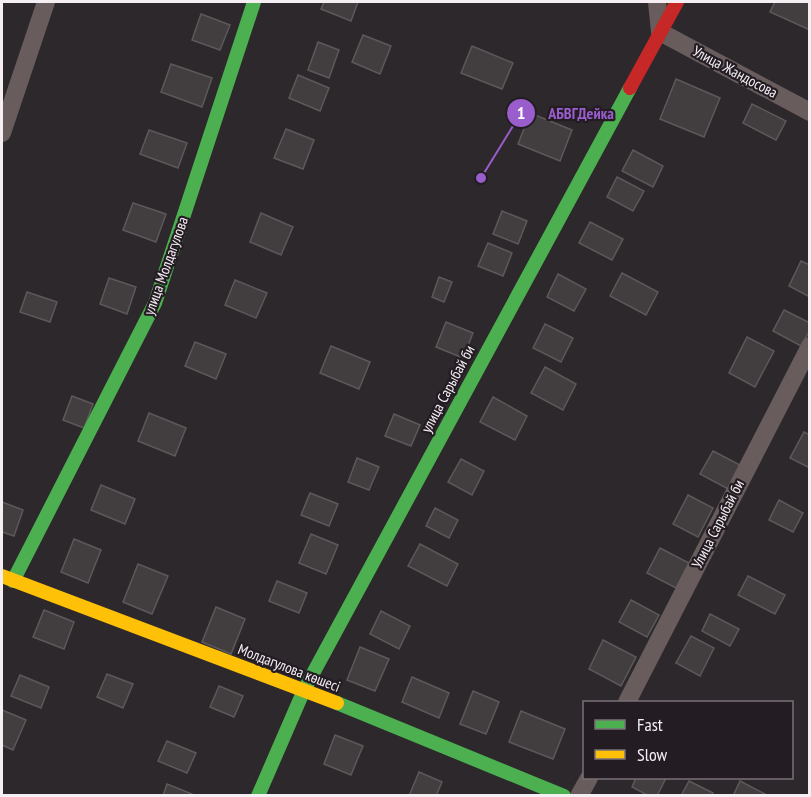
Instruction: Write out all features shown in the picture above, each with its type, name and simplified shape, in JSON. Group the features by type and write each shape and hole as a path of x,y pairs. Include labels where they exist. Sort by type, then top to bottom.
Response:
{"street":[{"path":"2,133 46,2"},
{"name":"улица Молдагулова","path":"7,578 155,303 254,2"},
{"path":"657,2 660,32"},
{"name":"улица Сарыбай би","path":"258,795 304,690 677,2"},
{"name":"Улица Жандосова","path":"660,32 810,112"},
{"name":"Улица Сарыбай би","path":"628,701 810,346"},
{"name":"Молдагулова көшесі","path":"7,578 304,690 564,795"},
{"path":"579,795 588,779"}],"building":[{"path":"324,2 358,2 351,21 321,9"},
{"path":"775,2 810,2 810,30 770,12"},
{"path":"201,14 230,25 220,50 192,40"},
{"path":"363,35 391,46 380,74 352,62"},
{"path":"318,42 339,50 329,78 308,70"},
{"path":"472,46 513,63 502,89 461,73"},
{"path":"171,64 212,78 202,107 161,92"},
{"path":"298,75 329,88 320,111 289,98"},
{"path":"676,79 720,98 704,137 660,119"},
{"path":"752,104 786,121 776,140 743,123"},
{"path":"530,113 572,130 560,161 518,144"},
{"path":"286,129 314,140 303,169 274,158"},
{"path":"149,130 187,143 178,168 140,154"},
{"path":"633,150 663,166 653,187 622,171"},
{"path":"617,177 644,191 633,211 607,197"},
{"path":"133,203 166,214 156,242 123,230"},
{"path":"502,211 527,221 518,244 493,234"},
{"path":"261,213 293,227 281,255 250,242"},
{"path":"590,222 623,239 612,260 579,243"},
{"path":"488,243 512,253 503,276 478,266"},
{"path":"801,261 810,265 810,297 789,286"},
{"path":"622,273 658,292 646,315 610,296"},
{"path":"558,274 586,289 574,311 547,297"},
{"path":"439,277 452,282 444,302 432,297"},
{"path":"109,278 136,287 127,314 100,304"},
{"path":"235,280 267,293 256,318 225,305"},
{"path":"27,292 57,302 50,322 20,312"},
{"path":"784,310 810,323 810,330 801,346 773,331"},
{"path":"446,322 473,333 463,358 436,347"},
{"path":"545,324 573,338 561,362 533,348"},
{"path":"747,337 774,351 755,387 729,373"},
{"path":"195,342 226,354 216,379 185,366"},
{"path":"331,346 370,362 359,389 320,373"},
{"path":"545,367 576,384 563,410 531,393"},
{"path":"72,396 93,404 84,428 63,420"},
{"path":"493,397 527,416 515,440 480,422"},
{"path":"149,413 186,428 175,456 138,441"},
{"path":"394,414 420,425 411,446 385,436"},
{"path":"804,432 810,435 810,468 790,458"},
{"path":"713,451 742,466 730,490 700,474"},
{"path":"357,458 379,467 369,490 348,482"},
{"path":"461,459 484,471 472,495 448,482"},
{"path":"101,485 135,499 125,524 91,510"},
{"path":"310,493 338,504 329,526 301,515"},
{"path":"688,495 713,508 698,537 673,524"},
{"path":"779,500 803,513 793,532 769,520"},
{"path":"2,502 23,510 14,536 2,532"},
{"path":"435,508 458,520 449,538 426,526"},
{"path":"311,534 338,545 326,574 299,563"},
{"path":"74,539 101,550 88,583 61,572"},
{"path":"420,544 458,564 447,586 408,566"},
{"path":"660,548 689,563 676,588 647,573"},
{"path":"138,564 168,576 152,614 123,602"},
{"path":"748,576 785,595 775,614 738,595"},
{"path":"277,581 307,593 299,613 269,601"},
{"path":"631,600 659,615 647,637 619,622"},
{"path":"216,607 245,619 231,654 202,642"},
{"path":"44,610 74,622 64,649 33,637"},
{"path":"381,611 410,626 399,649 370,634"},
{"path":"710,614 739,629 730,646 702,631"},
{"path":"691,636 714,648 700,676 676,663"},
{"path":"603,640 636,657 621,686 589,669"},
{"path":"360,647 389,659 375,691 347,680"},
{"path":"107,674 133,684 123,708 97,697"},
{"path":"20,675 49,687 41,708 11,696"},
{"path":"412,677 449,693 439,718 402,702"},
{"path":"219,686 243,696 234,717 210,707"},
{"path":"473,691 499,702 486,734 460,724"},
{"path":"2,710 26,720 13,750 2,745"},
{"path":"521,711 565,729 553,759 509,742"},
{"path":"335,735 363,746 351,775 324,764"},
{"path":"167,741 196,753 187,773 158,761"},
{"path":"419,772 442,782 436,796 409,796"},
{"path":"636,779 666,779 657,796 649,796 632,787"},
{"path":"689,781 713,793 712,796 681,796"},
{"path":"740,781 765,794 764,796 733,796"},
{"path":"167,784 192,794 192,796 163,796"}],"traffic: fast":[{"path":"13,581 155,303 254,2"},
{"path":"258,796 304,690 630,88"},
{"path":"337,703 564,796"}],"traffic: slow":[{"path":"2,576 337,703"}],"traffic: jam":[{"path":"630,88 677,2"}],"place":[{"name":"АБВГДейка","path":"481,178"}]}
